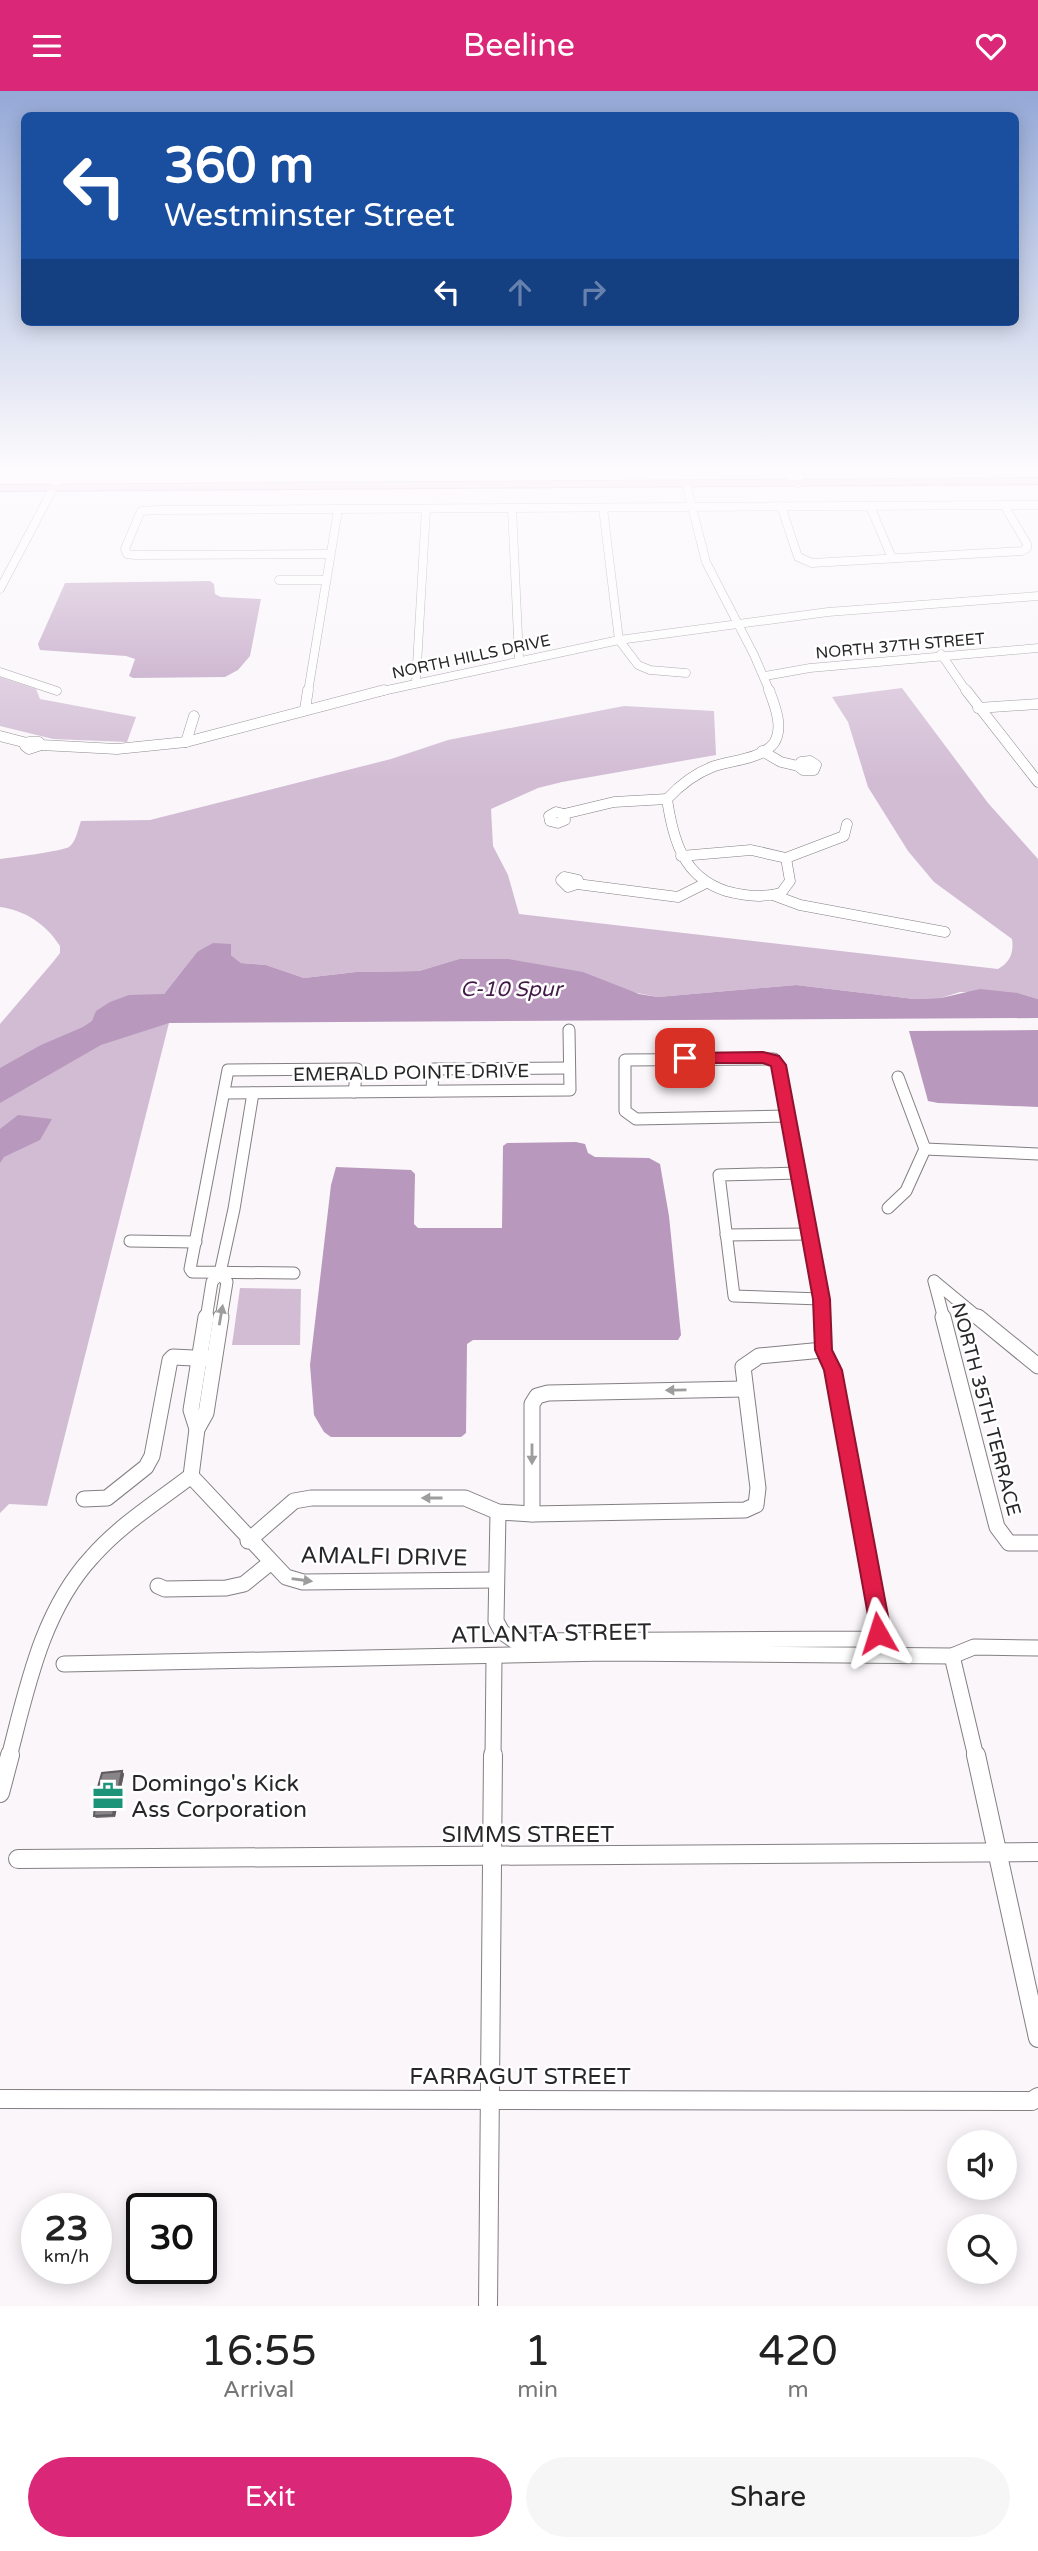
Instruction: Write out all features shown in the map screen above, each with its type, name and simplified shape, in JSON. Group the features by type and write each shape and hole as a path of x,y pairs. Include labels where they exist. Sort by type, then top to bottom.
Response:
{"street":[{"path":"0,589 8,573"},
{"path":"305,709 327,573"},
{"path":"416,682 422,573"},
{"path":"515,573 519,658"},
{"path":"611,573 619,640 638,665 650,670 686,673"},
{"path":"711,573 765,676 780,732 776,741 762,751 684,780 667,799 670,828 681,856 704,884 736,893 758,897 781,893 790,881 786,858"},
{"path":"279,580 326,580"},
{"name":"NORTH HILLS DRIVE","path":"0,736 27,743 37,741 41,745 117,749 186,743 305,709 416,682 519,658 619,640 736,622 871,607 1038,596"},
{"name":"NORTH 37TH STREET","path":"765,676 810,668 941,654 1038,648"},
{"path":"941,654 978,708 1038,782"},
{"path":"0,672 57,691"},
{"path":"978,708 1038,704"},
{"path":"186,743 194,716"},
{"path":"762,751 781,762 797,766"},
{"path":"564,814 581,807 633,799 667,799"},
{"path":"681,856 751,850 786,858 844,837 847,824"},
{"path":"577,884 678,897 704,884"},
{"path":"773,895 800,905 945,932"},
{"path":"432,1091 433,1069 569,1068 569,1030"},
{"path":"498,1512 496,1621 502,1632 515,1641 870,1639 878,1633 879,1621 833,1370 823,1350 821,1299 778,1065 774,1059 625,1060 625,1111 636,1119 787,1116"},
{"name":"EMERALD POINTE DRIVE","path":"225,1093 570,1090 569,1068"},
{"path":"294,1273 192,1272 228,1070 357,1069 354,1092"},
{"path":"888,1208 906,1191 925,1149 908,1111 905,1090 898,1077"},
{"path":"220,1273 234,1209 253,1093"},
{"path":"925,1149 1038,1154"},
{"path":"799,1173 719,1175 734,1297 821,1299"},
{"path":"726,1235 810,1234"},
{"path":"130,1241 196,1242"},
{"path":"0,1793 43,1637 61,1599 83,1567 121,1529 191,1476 197,1429 206,1413 207,1359 227,1282 220,1273"},
{"name":"NORTH 35TH TERRACE","path":"1038,1366 934,1281 997,1527 1009,1543 1038,1543"},
{"path":"248,1541 295,1501 311,1498 465,1498 498,1512 532,1514 745,1510 756,1505 758,1488 743,1367 759,1356 823,1350"},
{"path":"84,1499 107,1498 146,1467 152,1456 170,1360 173,1357 207,1359"},
{"path":"532,1514 533,1404 537,1396 548,1393 744,1389"},
{"name":"AMALFI DRIVE","path":"191,1476 248,1541 286,1577 303,1582 495,1580"},
{"path":"158,1586 165,1589 226,1588 244,1584 270,1563"},
{"name":"ATLANTA STREET","path":"64,1664 607,1653 952,1656 974,1647 1038,1648"},
{"path":"952,1656 999,1852 1038,2038"},
{"path":"488,2306 494,1657"},
{"name":"SIMMS STREET","path":"18,1859 1038,1852"},
{"name":"FARRAGUT STREET","path":"0,2099 1032,2101 1038,2097"}],"shaded area":[{"path":"0,677 36,689 40,699 136,717 127,742 53,739 0,726"},
{"path":"902,688 988,803 1038,859 1038,999 1018,993 960,992 941,998 914,999 796,985 658,997 459,959 419,971 356,972 304,978 266,965 241,963 231,955 231,944 197,952 164,994 169,1023 47,1506 9,1504 0,1513 0,1024 60,953 60,946 49,931 34,920 18,911 0,907 0,859 65,849 75,839 81,821 150,820 391,759 448,740 624,706 714,711 716,755 562,782 538,788 491,809 493,846 508,875 519,914 998,969 1010,957 1012,939 934,882 908,851 868,787 848,722 832,697"},
{"path":"240,1288 301,1289 300,1345 232,1345"}],"water":[{"path":"210,581 214,584 215,594 221,597 261,599 250,656 238,670 225,677 133,678 129,676 135,659 126,656 40,650 38,644 65,583"},
{"name":"C-10 Spur","path":"213,943 231,944 231,955 241,963 266,965 304,978 356,972 419,971 459,959 508,959 583,972 639,994 658,997 796,985 914,999 941,998 980,989 1018,993 1038,999 1038,1018 169,1023 101,1045 0,1103 0,1068 41,1045 83,1027 92,1021 96,1011 110,1002 129,995 164,994 197,952"},
{"path":"1038,1030 1038,1107 928,1101 909,1031"},
{"path":"18,1115 52,1119 40,1140 4,1157 0,1163 0,1129"},
{"path":"507,1143 585,1144 588,1153 595,1157 649,1158 660,1164 669,1216 681,1335 678,1340 473,1340 467,1344 466,1433 461,1437 331,1437 324,1432 314,1415 310,1365 331,1185 336,1167 411,1170 415,1174 414,1224 418,1228 502,1228 503,1146"}],"building":[{"name":"Domingo's Kick Ass Corporation","path":"122,1771 113,1815 94,1816 102,1773"}],"place":[{"name":"Domingo's Kick Ass Corporation","path":"108,1796"}],"route":[{"path":"685,1058 763,1058 774,1059 778,1065 821,1299 823,1350 833,1370 879,1621 878,1633"}]}
